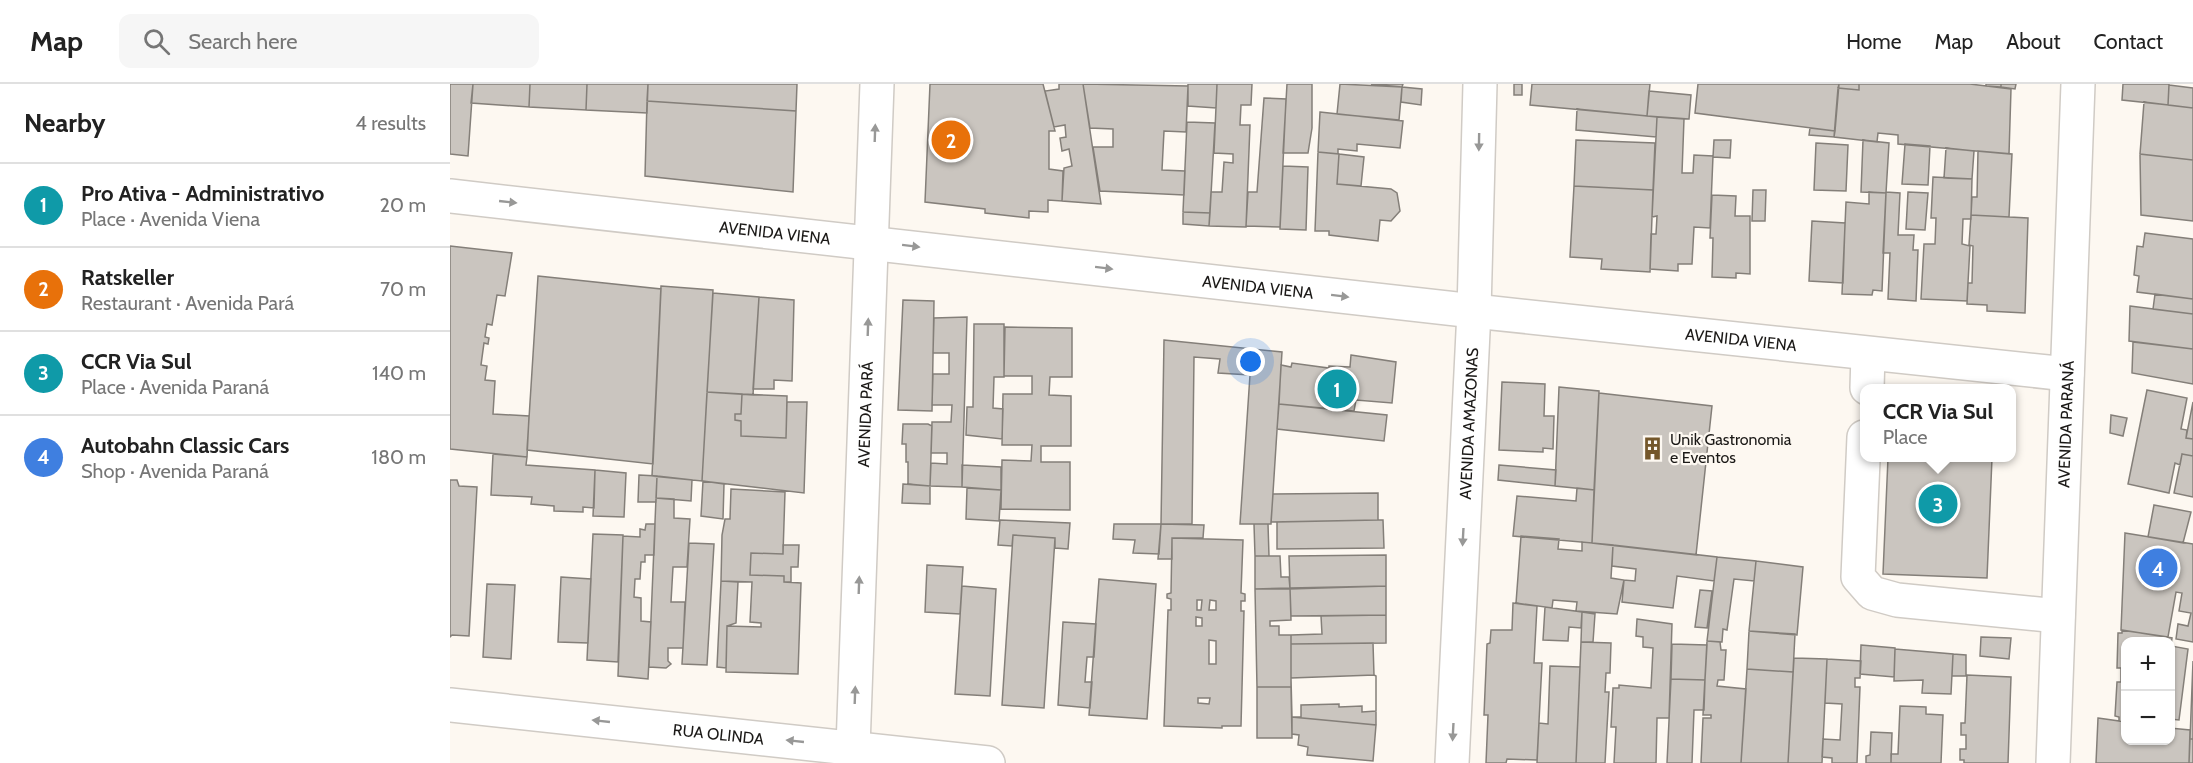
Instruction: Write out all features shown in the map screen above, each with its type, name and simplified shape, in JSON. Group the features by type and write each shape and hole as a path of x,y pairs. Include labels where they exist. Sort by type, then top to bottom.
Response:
{"street":[{"name":"AVENIDA PARÁ","path":"856,755 877,84"},
{"name":"AVENIDA AMAZONAS","path":"1452,763 1474,311 1480,84"},
{"name":"AVENIDA PARANÁ","path":"2053,763 2078,84"},
{"name":"AVENIDA VIENA","path":"450,196 871,241 1474,311 2067,374"},
{"path":"1867,384 1868,354"},
{"path":"1863,462 1858,577 1872,593 1897,600 2058,616"},
{"name":"RUA OLINDA","path":"450,705 856,755 988,763"}],"building":[{"path":"450,84 473,84 468,156 450,154"},
{"path":"473,84 530,84 529,107 471,103"},
{"path":"530,84 587,84 586,110 529,107"},
{"path":"587,84 648,84 647,113 586,110"},
{"path":"648,84 797,84 796,111 647,101"},
{"path":"930,84 1043,84 1055,131 1049,131 1049,169 1063,171 1062,201 1048,200 1048,212 1029,211 1029,218 985,213 985,209 925,202"},
{"path":"1059,84 1083,84 1101,204 1062,201 1064,168 1072,166 1069,149 1062,151 1060,138 1066,137 1065,125 1054,127 1045,91 1059,89"},
{"path":"1083,84 1188,86 1186,132 1164,131 1162,170 1185,171 1184,195 1100,191 1093,147 1113,147 1113,129 1090,128"},
{"path":"1188,84 1217,84 1216,108 1188,106"},
{"path":"1217,84 1252,84 1251,105 1241,105 1240,125 1250,125 1246,227 1209,226 1211,192 1222,192 1224,162 1233,163 1233,154 1214,153"},
{"path":"1287,84 1312,84 1312,128 1308,153 1283,153"},
{"path":"1340,84 1402,87 1399,120 1337,114"},
{"path":"1371,84 1403,84 1402,87"},
{"path":"1514,84 1522,84 1522,95 1514,95"},
{"path":"1532,84 1650,84 1647,116 1530,105"},
{"path":"1698,84 1839,84 1835,131 1695,113"},
{"path":"1839,84 1859,84 1859,90 1838,88"},
{"path":"1859,84 1970,84 2011,89 2009,154 1898,144 1898,135 1878,133 1877,142 1834,137 1838,88 1859,90"},
{"path":"1986,84 2001,84 2001,87 1986,86"},
{"path":"2001,84 2016,84 2015,89 2001,87"},
{"path":"2123,84 2169,84 2168,105 2122,100"},
{"path":"2169,85 2193,88 2193,108 2168,105"},
{"path":"1402,87 1422,89 1421,105 1401,102"},
{"path":"1649,91 1691,95 1689,119 1647,116"},
{"path":"1264,98 1286,99 1280,227 1246,226 1248,192 1257,192"},
{"path":"647,101 796,111 793,192 645,176"},
{"path":"2144,102 2193,108 2193,160 2140,154"},
{"path":"1577,109 1657,117 1656,137 1576,130"},
{"path":"1320,112 1403,121 1400,148 1357,144 1357,151 1338,149 1338,154 1318,152"},
{"path":"1657,117 1684,119 1682,173 1693,173 1694,155 1713,156 1710,228 1694,227 1692,264 1678,264 1678,271 1650,269 1651,234 1656,234 1657,216 1652,217"},
{"path":"1187,122 1215,123 1210,213 1183,212"},
{"path":"1810,128 1835,131 1834,137 1809,135"},
{"path":"1576,140 1655,143 1653,190 1574,186"},
{"path":"1714,140 1731,140 1730,158 1713,157"},
{"path":"1863,140 1889,143 1886,193 1861,192"},
{"path":"1816,143 1848,145 1846,191 1814,190"},
{"path":"1905,144 1930,146 1928,185 1902,184"},
{"path":"1946,148 1974,151 1972,179 1944,178"},
{"path":"1978,151 2012,154 2009,217 1971,215 1972,197 1977,197"},
{"path":"1318,152 1339,154 1337,184 1391,189 1397,193 1400,211 1391,221 1380,220 1378,241 1329,235 1329,231 1315,231"},
{"path":"1339,154 1364,157 1361,186 1337,184"},
{"path":"2140,154 2193,160 2193,221 2141,215"},
{"path":"1283,166 1308,167 1306,230 1280,229"},
{"path":"1933,177 1972,179 1971,219 1963,219 1962,244 1970,246 1967,301 1921,299 1924,244 1935,244 1936,218 1931,218"},
{"path":"1574,186 1653,190 1650,272 1601,269 1602,259 1570,257"},
{"path":"1753,190 1766,190 1765,221 1752,221"},
{"path":"1869,192 1886,193 1882,291 1873,290 1872,295 1842,294 1846,202 1869,204"},
{"path":"1886,192 1900,193 1898,235 1914,235 1913,250 1918,250 1916,301 1888,299 1890,253 1883,253"},
{"path":"1908,192 1928,193 1925,230 1906,229"},
{"path":"1712,195 1736,196 1735,216 1750,216 1750,274 1736,273 1736,278 1712,277 1713,238 1710,238"},
{"path":"1183,212 1210,213 1209,226 1183,224"},
{"path":"1971,215 2028,218 2025,313 1987,311 1987,305 1967,304 1968,283 1972,283 1973,246 1969,245"},
{"path":"1812,221 1845,223 1843,283 1809,281"},
{"path":"2145,233 2193,239 2193,299 2137,292 2139,276 2134,275 2137,246 2143,247"},
{"path":"450,246 512,253 505,296 497,295 492,325 487,324 485,337 489,338 488,344 484,343 481,365 487,366 485,380 495,381 493,414 529,416 527,457 450,449"},
{"path":"538,276 661,289 653,464 527,450"},
{"path":"661,286 713,290 702,481 652,476"},
{"path":"713,293 759,297 753,395 707,392"},
{"path":"2155,294 2193,299 2193,314 2153,309"},
{"path":"759,297 794,300 792,381 774,380 774,389 753,389"},
{"path":"903,300 934,301 932,411 898,410"},
{"path":"2130,306 2193,314 2193,349 2129,341"},
{"path":"967,317 962,487 930,486 931,463 947,464 947,453 931,453 932,422 951,422 952,405 932,405 933,374 949,374 949,353 933,353 934,318"},
{"path":"974,324 1004,324 1004,377 994,377 993,408 1003,409 1002,439 966,435 967,407 973,407"},
{"path":"1005,327 1072,328 1072,377 1050,377 1049,395 1071,396 1071,446 1041,446 1041,462 1070,462 1070,510 1001,509 1002,460 1031,461 1032,445 1002,445 1003,394 1032,394 1032,376 1004,376"},
{"path":"1164,340 1282,352 1271,524 1240,524 1250,375 1218,373 1220,359 1194,357 1192,524 1161,524"},
{"path":"2133,342 2193,349 2193,384 2132,373"},
{"path":"1351,355 1396,362 1392,403 1356,400 1354,411 1279,404 1281,365 1291,367 1292,363 1328,368 1328,378 1329,366 1350,367"},
{"path":"1502,382 1545,384 1544,416 1554,416 1553,449 1543,448 1543,452 1499,450"},
{"path":"1559,387 1599,391 1594,490 1555,486"},
{"path":"2147,390 2187,398 2181,429 2187,430 2186,438 2193,439 2193,456 2182,454 2180,465 2175,463 2169,493 2128,484"},
{"path":"707,392 742,394 741,414 735,414 735,420 741,421 741,436 786,438 787,402 807,402 804,493 702,481"},
{"name":"Unik Gastronomia e Eventos","path":"1599,393 1712,406 1696,555 1592,543"},
{"path":"742,394 787,396 786,438 741,436 741,421 735,420 735,414 741,414"},
{"path":"2193,402 2193,439 2186,438"},
{"path":"1279,404 1387,415 1384,441 1277,429"},
{"path":"2111,415 2127,418 2123,436 2110,433"},
{"path":"903,424 932,426 930,486 908,484 906,444 902,444"},
{"path":"493,454 527,457 526,465 595,470 594,508 583,507 583,512 554,511 554,506 531,504 532,497 491,495"},
{"path":"2182,454 2193,456 2193,497 2174,493"},
{"path":"1888,462 1992,462 1987,578 1883,574"},
{"path":"962,465 1001,467 1001,490 962,487"},
{"path":"1499,465 1556,470 1555,486 1498,480"},
{"path":"595,470 626,473 624,517 593,516"},
{"path":"639,475 657,476 656,502 638,502"},
{"path":"657,476 692,480 691,501 656,498"},
{"path":"450,480 457,480 459,486 477,487 469,636 452,635 450,637"},
{"path":"703,481 724,484 723,519 701,516"},
{"path":"903,484 930,486 930,504 902,503"},
{"path":"967,488 1001,490 999,521 966,519"},
{"path":"1577,488 1594,490 1592,543 1513,536 1517,496 1576,501"},
{"path":"731,489 785,492 783,554 751,553 750,575 784,576 784,582 801,583 798,674 726,672 727,626 761,627 761,623 750,622 752,582 721,581 722,535 725,519 730,519"},
{"path":"1378,493 1378,520 1271,522 1273,494"},
{"path":"656,498 674,499 674,518 690,519 687,567 673,567 671,602 685,602 683,648 668,648 668,661 671,664 666,668 649,667"},
{"path":"2154,505 2191,512 2183,543 2148,537"},
{"path":"1000,520 1070,523 1068,549 1055,548 1055,538 1013,535 1012,546 998,545"},
{"path":"1383,520 1384,548 1277,549 1277,522"},
{"path":"646,524 655,524 654,555 645,555 645,562 641,562 640,579 635,579 634,597 641,598 641,621 651,622 648,679 618,676 623,536 640,537 640,529 645,530"},
{"path":"1114,524 1161,524 1159,554 1133,553 1135,540 1113,539"},
{"path":"1161,524 1204,525 1203,538 1172,538 1172,559 1158,559"},
{"path":"1254,524 1268,524 1269,556 1255,556"},
{"path":"2125,533 2193,544 2193,642 2176,639 2178,624 2188,626 2191,613 2179,611 2182,593 2176,592 2168,637 2121,630"},
{"path":"593,534 623,535 618,662 587,660"},
{"path":"1013,535 1055,538 1044,708 1002,705"},
{"path":"1521,536 1559,539 1558,549 1582,551 1582,542 1613,545 1611,578 1624,580 1617,614 1576,611 1577,602 1553,600 1552,608 1516,603"},
{"path":"1172,538 1243,540 1241,593 1245,594 1245,601 1241,601 1241,611 1244,611 1241,726 1222,726 1222,728 1164,726 1168,610 1171,610 1171,599 1167,598 1167,594 1171,593","holes":["1197,600 1202,600 1201,610 1197,610","1210,600 1216,601 1216,610 1209,610","1196,617 1202,618 1202,626 1196,626","1209,640 1216,641 1216,664 1209,664","1198,698 1210,698 1209,704 1198,703"]},
{"path":"689,543 714,544 707,665 682,664"},
{"path":"783,545 799,545 798,567 791,567 791,582 784,582 784,576 750,575 751,553 783,554"},
{"path":"1613,545 1717,557 1714,581 1677,576 1673,608 1622,602 1624,580 1635,581 1636,569 1612,566"},
{"path":"1386,555 1386,586 1290,589 1289,556"},
{"path":"1255,556 1280,556 1281,577 1289,577 1290,589 1255,589"},
{"path":"1717,557 1756,561 1754,581 1734,579 1727,630 1723,629 1722,642 1707,641"},
{"path":"1756,561 1803,567 1797,635 1749,631"},
{"path":"927,565 963,567 960,614 925,612"},
{"path":"561,577 591,579 588,643 558,642"},
{"path":"1099,579 1156,584 1147,719 1089,715"},
{"path":"721,581 738,582 736,623 727,626 726,668 717,667"},
{"path":"487,584 515,585 511,659 483,657"},
{"path":"962,586 996,589 990,696 955,694"},
{"path":"1386,586 1386,615 1291,616 1290,588"},
{"path":"1290,588 1291,620 1270,621 1270,626 1279,626 1279,635 1291,635 1291,687 1257,687 1255,589"},
{"path":"1700,590 1712,591 1707,628 1695,627"},
{"path":"1513,603 1537,606 1534,663 1542,663 1537,760 1507,759 1506,763 1486,763 1488,715 1484,715 1487,644 1490,643 1491,630 1512,630"},
{"path":"1545,607 1582,612 1581,628 1569,627 1568,641 1543,640"},
{"path":"1582,612 1595,614 1593,642 1581,642"},
{"path":"1386,615 1386,643 1291,644 1291,635 1322,634 1321,616"},
{"path":"1637,619 1672,624 1669,718 1657,718 1656,763 1614,763 1616,727 1611,727 1613,688 1619,688 1619,685 1651,688 1653,648 1643,647 1643,637 1636,636"},
{"path":"1063,622 1096,624 1094,657 1087,657 1085,682 1092,682 1090,708 1058,705"},
{"path":"2122,630 2166,637 2121,637 2121,668 2117,668 2118,633 2122,633"},
{"path":"1749,631 1795,634 1793,672 1747,669"},
{"path":"1981,637 2011,638 2009,659 1980,656"},
{"path":"1707,641 1720,642 1721,650 1726,650 1724,680 1718,680 1717,686 1746,689 1741,763 1701,763 1703,718 1711,718 1711,715 1703,715"},
{"path":"1581,642 1611,643 1610,673 1606,673 1605,692 1609,692 1605,763 1576,763"},
{"path":"1373,643 1374,675 1291,678 1291,644"},
{"path":"1672,644 1707,645 1705,680 1671,679"},
{"path":"1861,645 1895,648 1894,677 1860,674"},
{"path":"2175,647 2188,649 2179,720 2175,720"},
{"path":"1895,649 1953,654 1951,694 1922,693 1923,680 1894,681"},
{"path":"1953,654 1966,655 1966,676 1952,676"},
{"path":"1794,658 1827,659 1822,763 1788,763"},
{"path":"1827,659 1861,661 1860,678 1855,678 1855,687 1860,687 1857,763 1832,763 1832,758 1822,757 1823,739 1840,740 1842,704 1825,703"},
{"path":"2193,661 2193,739 2190,739"},
{"path":"1550,666 1580,667 1576,763 1537,763 1539,723 1548,724"},
{"path":"1747,669 1793,672 1788,763 1741,763"},
{"path":"1967,675 2011,677 2008,763 1964,763 1964,760 1960,760 1960,749 1966,749 1966,735 1961,735 1961,723 1965,723"},
{"path":"1376,676 1376,711 1362,712 1362,706 1339,707 1339,704 1301,705 1301,717 1292,717 1291,678"},
{"path":"1376,676 1376,725 1292,717 1291,678"},
{"path":"1671,679 1705,680 1704,710 1694,710 1692,763 1667,763"},
{"path":"2117,682 2121,682 2121,721 2119,717 2115,716"},
{"path":"1257,687 1291,687 1292,738 1257,738"},
{"path":"1900,706 1926,707 1926,714 1943,715 1941,763 1891,763 1891,754 1898,754"},
{"path":"1292,717 1376,725 1373,761 1307,755 1308,747 1298,745 1299,735 1292,734"},
{"path":"2098,718 2121,721 2121,745 2175,745 2175,728 2190,730 2189,763 2096,763"},
{"path":"1871,732 1892,733 1891,763 1866,763 1866,756 1870,755"},
{"path":"2190,739 2193,739 2193,763 2189,763"}],"place":[{"name":"Ratskeller","path":"951,140"},
{"name":"Pro Ativa - Administrativo","path":"1337,389"},
{"name":"Unik Gastronomia e Eventos","path":"1652,448"},
{"name":"CCR Via Sul","path":"1938,504"},
{"name":"Autobahn Classic Cars","path":"2158,568"}]}
